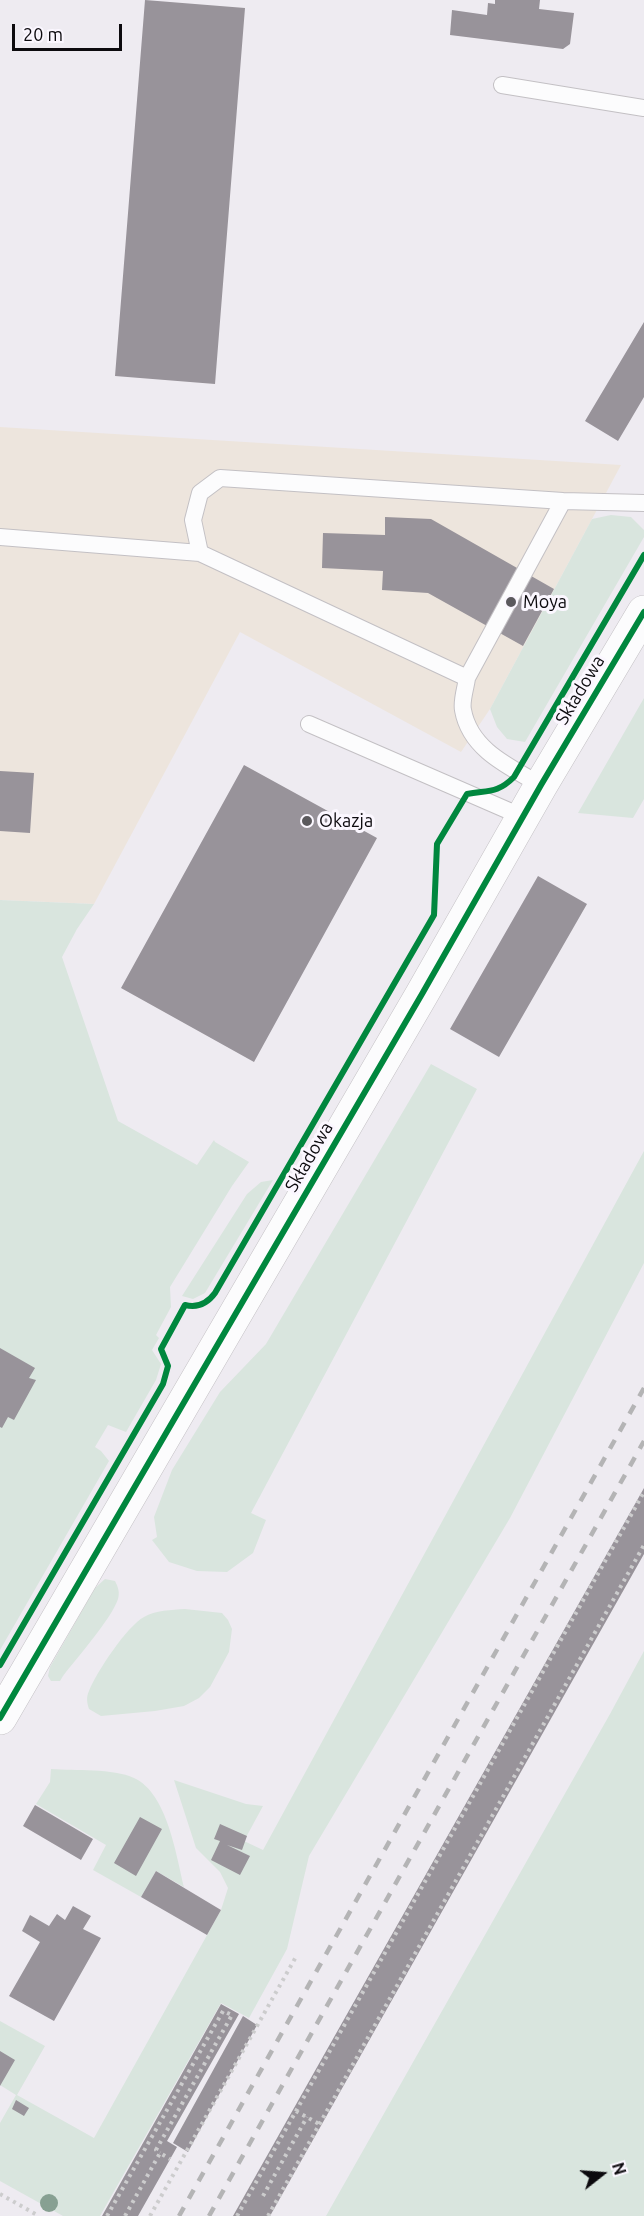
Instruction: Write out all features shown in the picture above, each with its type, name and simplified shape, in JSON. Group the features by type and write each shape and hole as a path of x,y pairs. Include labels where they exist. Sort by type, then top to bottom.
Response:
{"street":[{"name":"Składowa","path":"0,1718 541,785 644,612"}],"lane":[{"path":"502,85 644,108"},
{"path":"201,553 194,520 200,493 220,478 564,501 644,503"},
{"path":"541,785 492,757 471,732 462,709 467,678 564,501"},
{"path":"0,537 201,553 467,678"},
{"path":"309,724 523,817"}],"path":[{"path":"237,2216 644,1492"},
{"path":"268,2216 644,1545"},
{"path":"150,2216 297,1954"},
{"path":"106,2216 223,2011 232,2015 156,2150 170,2159"},
{"path":"296,2111 319,2124"},
{"path":"263,2196 307,2118"},
{"path":"125,2216 160,2153"},
{"path":"0,2194 39,2216"}],"shaded area":[{"path":"0,427 621,465 490,709 461,752 240,632 94,904 0,900"},
{"path":"611,515 631,517 644,530 644,537 525,742 507,739 497,727 490,709 592,519"},
{"path":"644,698 644,799 633,818 578,813"},
{"path":"0,900 94,904 62,957 118,1121 197,1165 214,1140 249,1162 170,1287 171,1307 156,1335 159,1338 152,1350 161,1364 156,1380 126,1432 108,1425 95,1447 109,1461 0,1650"},
{"path":"431,1064 477,1089 251,1513 266,1520 253,1553 227,1572 197,1571 169,1562 152,1540 157,1537 154,1517 172,1470 220,1392 266,1344"},
{"path":"644,1151 644,1263 510,1518 309,1856 287,1949 249,2018 221,2003 100,2216 63,2216 0,2181 0,2123 16,2095 0,2085 0,2021 45,2046 17,2095 94,2138 221,1910 228,1888 220,1872 196,1848 174,1780 246,1804 263,1806 244,1841 263,1850"},
{"path":"273,1180 205,1293 193,1299 182,1296 247,1194 261,1182"},
{"path":"105,1579 115,1581 118,1587 119,1596 114,1607 60,1681 51,1681 48,1676 50,1667 95,1588"},
{"path":"185,1609 222,1613 232,1629 229,1652 210,1687 199,1698 184,1706 101,1716 89,1709 87,1696 93,1683 105,1662 129,1630 137,1622 153,1613"},
{"path":"644,1651 644,2216 326,2216 610,1714"},
{"path":"51,1769 116,1773 134,1778 145,1786 155,1797 162,1810 184,1887 156,1871 141,1897 93,1870 106,1845 36,1804 50,1782"}],"building":[{"path":"145,0 245,8 215,384 115,376"},
{"path":"495,0 540,0 539,9 574,13 570,44 563,49 450,35 452,10 487,15 488,3 495,4"},
{"path":"644,322 644,397 618,441 585,421"},
{"path":"385,517 431,519 554,589 523,646 428,593 382,590 383,571 322,568 323,533 385,535"},
{"path":"244,765 377,838 254,1062 121,988"},
{"path":"0,771 34,773 30,833 0,831"},
{"path":"538,876 587,904 499,1057 450,1029"},
{"path":"0,1348 35,1368 29,1378 36,1380 14,1420 8,1417 2,1428 0,1427"},
{"path":"644,1488 644,1554 270,2216 233,2216"},
{"path":"35,1805 93,1839 81,1860 23,1826"},
{"path":"140,1817 162,1829 136,1876 114,1863"},
{"path":"220,1824 247,1836 242,1850 227,1845 250,1856 240,1875 211,1860 220,1841 214,1839"},
{"path":"156,1871 221,1910 207,1935 141,1897"},
{"path":"73,1906 91,1916 83,1929 101,1938 54,2021 9,1996 40,1942 22,1931 30,1915 49,1926 57,1914 65,1920"},
{"path":"221,2004 239,2014 167,2141 177,2147 138,2216 102,2216"},
{"path":"243,2016 257,2025 188,2152 173,2143"},
{"path":"0,2051 15,2060 0,2086"},
{"path":"16,2100 29,2108 24,2116 12,2109"}],"railway":[{"path":"179,2216 644,1388"},
{"path":"209,2216 644,1441"}],"cycle path":[{"path":"0,1665 163,1384 168,1366 161,1349 185,1305 202,1304 215,1293 434,915 437,844 467,794 497,789 514,777 644,555"},
{"path":"0,1718 422,994 541,785 644,612"}],"place":[{"name":"Moya","path":"511,602"},
{"name":"Okazja","path":"307,821"}]}
